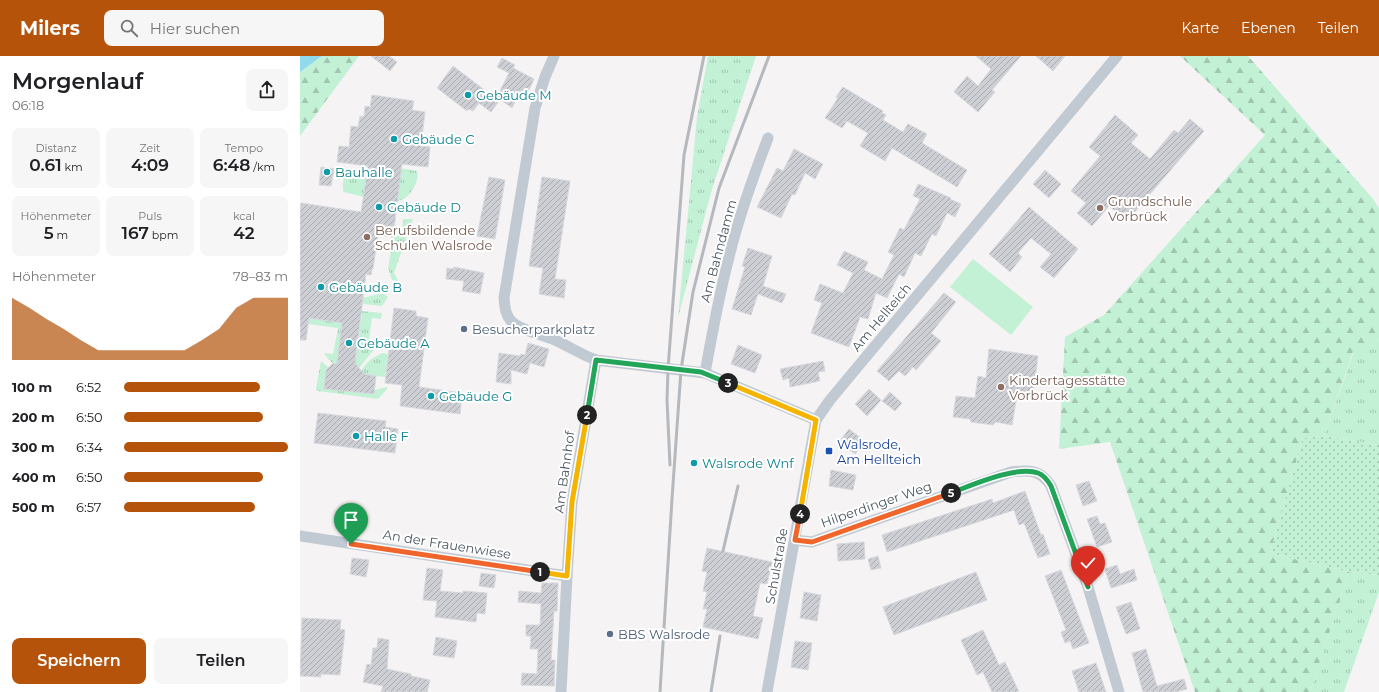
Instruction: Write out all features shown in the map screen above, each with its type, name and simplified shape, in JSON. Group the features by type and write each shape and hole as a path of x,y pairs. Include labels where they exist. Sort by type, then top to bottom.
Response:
{"street":[{"path":"554,56 545,77 535,108 504,298 506,312 512,322 522,328 558,342 582,355 596,360 705,373 816,420"},
{"name":"Am Hellteich","path":"816,420 830,400 1117,56"},
{"name":"Am Bahndamm","path":"705,373 718,302 729,256 753,178 768,138"},
{"name":"Am Bahnhof","path":"561,692 572,502 596,360"},
{"name":"Schulstraße","path":"767,692 816,420"},
{"name":"Hilperdinger Weg","path":"795,540 812,542 1011,472 1027,471 1038,473 1046,479 1051,486 1088,587 1119,692"},
{"name":"An der Frauenwiese","path":"300,536 567,576"}],"green space":[{"path":"322,56 359,56 300,136 300,72"},
{"path":"708,56 756,56 712,189 678,318 697,117"},
{"path":"1180,56 1248,56 1373,199 1379,208 1379,339 1353,352 1324,436 1303,438 1270,553 1349,572 1310,692 1195,692 1110,442 1059,449 1065,337 1104,315 1265,135"},
{"path":"399,168 417,171 417,180 413,190 406,198 397,201 400,178 392,176"},
{"path":"347,170 367,171 364,197 344,192 343,182 345,172"},
{"path":"404,219 413,219 394,273 397,281 392,280 388,268 393,240 395,237 400,235"},
{"path":"973,259 1033,307 1011,335 950,287"},
{"path":"383,293 388,297 382,306 363,304 363,298"},
{"path":"362,311 382,313 381,319 372,318 368,346 376,347 359,368 355,365"},
{"path":"309,318 342,323 337,364 333,364 325,353 333,354 338,328 308,324"},
{"path":"1379,339 1379,445 1324,436 1354,351"},
{"path":"383,353 388,354 385,377 361,374 366,364 376,356"},
{"path":"321,361 328,367 328,369 326,369 324,389 374,394 374,390 387,387 387,389 378,399 318,391 316,389"},
{"path":"1324,436 1379,445 1379,575 1349,572 1270,553 1303,438"},
{"path":"1349,572 1379,575 1379,592 1344,692 1310,692"}],"water":[{"path":"300,56 322,56 300,72"}],"building":[{"path":"371,56 389,56 397,62 390,71"},
{"path":"976,56 1021,56 992,90 995,92 978,112 954,92 967,76 978,86 991,69"},
{"path":"1036,56 1065,56 1053,71"},
{"path":"502,58 515,65 513,68 534,79 528,92 523,90 512,108 497,97 509,73 497,67"},
{"name":"Gebäude M","path":"453,66 499,101 491,112 479,103 473,111 469,109 467,111 437,88"},
{"path":"843,87 883,111 882,113 886,115 883,120 903,132 908,124 927,134 922,143 967,170 957,187 892,148 885,161 860,146 868,133 847,121 842,128 825,118"},
{"path":"372,95 414,101 412,110 425,112 421,146 430,147 428,167 402,164 393,237 378,235 373,269 371,275 366,274 355,363 364,374 376,376 374,394 324,389 326,370 332,364 337,363 342,323 309,318 306,340 300,340 301,203 361,212 368,166 337,162 339,146 349,147 351,126 358,127 360,116 364,117 365,106 370,107"},
{"path":"1115,115 1138,135 1131,143 1150,159 1174,130 1178,133 1190,119 1204,131 1127,221 1109,206 1092,226 1077,213 1086,203 1071,191 1100,156 1089,147"},
{"path":"794,149 823,164 815,179 805,173 795,195 792,194 781,218 757,207 777,168 783,171"},
{"path":"321,167 334,169 331,186 319,185"},
{"path":"1045,170 1061,184 1049,198 1033,184"},
{"path":"489,177 505,180 495,239 477,236"},
{"path":"542,177 570,181 555,279 566,280 564,298 539,294 543,268 529,266"},
{"path":"918,184 951,198 950,199 961,204 955,217 947,213 936,236 932,234 921,256 915,253 904,277 899,274 887,298 876,293 868,319 860,317 849,347 811,333 822,303 814,300 820,284 843,293 853,273 837,265 844,251 868,262 864,270 882,279 894,255 888,252 900,228 904,230 920,199 913,196"},
{"path":"1029,207 1078,249 1054,278 1040,267 1051,254 1031,238 1018,253 1022,257 1010,272 989,254"},
{"path":"748,248 772,256 763,286 786,294 782,303 758,294 751,315 732,309 745,267 742,266"},
{"path":"454,267 484,273 480,294 462,291 464,281 446,279 447,268 454,269"},
{"path":"944,293 956,302 931,333 941,341 916,370 913,367 905,376 899,371 889,381 877,371"},
{"path":"394,308 416,311 416,316 428,318 419,387 462,393 460,414 400,406 402,385 385,383"},
{"path":"528,343 549,349 544,367 530,363 527,374 511,370 511,384 496,382 499,353 520,356 521,354 525,355"},
{"path":"738,345 762,355 755,373 731,364"},
{"path":"989,349 1038,356 1033,395 1017,395 1012,425 996,422 993,425 971,422 970,419 953,417 956,396 975,398 978,376 986,378"},
{"path":"823,361 825,371 818,372 820,381 790,387 789,378 783,380 780,369"},
{"path":"869,389 881,400 867,416 855,404"},
{"path":"890,392 902,403 895,411 882,401"},
{"name":"Halle F","path":"318,413 386,421 385,427 398,429 395,453 314,443"},
{"path":"849,429 862,439 861,447 855,454 839,442"},
{"path":"831,470 856,475 853,490 829,486"},
{"path":"1089,481 1097,501 1083,506 1076,485"},
{"path":"1025,491 1041,535 1043,534 1050,554 1038,558 1024,523 1019,525 1014,510 887,552 882,535 992,499 993,503"},
{"path":"1097,516 1100,524 1105,523 1112,542 1097,547 1087,519"},
{"path":"864,542 865,559 838,561 837,544"},
{"path":"707,548 772,562 767,584 760,583 753,616 763,618 758,639 703,627 707,609 703,609 707,592 703,591 707,572 702,571"},
{"path":"878,556 881,568 871,570 868,559"},
{"path":"352,558 369,560 366,577 350,574"},
{"path":"1117,565 1120,574 1134,569 1137,580 1111,588 1105,569"},
{"path":"427,568 443,570 440,591 487,593 485,614 477,613 476,622 435,617 437,601 423,600"},
{"path":"1061,570 1089,643 1073,649 1070,641 1065,643 1061,632 1066,630 1045,576"},
{"path":"976,572 987,600 894,635 883,607"},
{"path":"481,573 496,575 494,588 479,586"},
{"path":"542,583 558,583 557,611 554,611 551,660 555,660 554,686 521,685 522,673 537,674 538,649 530,649 531,636 526,636 526,625 540,625 541,604 518,602 519,591 541,593"},
{"path":"804,592 821,595 817,621 800,618"},
{"path":"1131,602 1140,629 1126,634 1116,607"},
{"path":"302,618 341,620 340,629 345,630 340,675 321,674 321,677 300,676"},
{"path":"983,630 999,665 1005,662 1019,692 992,692 983,672 977,675 961,640"},
{"path":"436,637 457,641 454,658 433,655"},
{"path":"378,638 389,640 387,669 430,680 427,692 381,692 383,686 363,682 367,664 371,665 373,648 377,648"},
{"path":"795,641 812,643 808,670 791,667"},
{"path":"1146,649 1157,686 1184,679 1187,689 1176,692 1143,692 1132,653"},
{"path":"1096,663 1106,692 1079,692 1072,671"}],"railway":[{"path":"670,465 667,400 668,369 684,155 704,56"},
{"path":"660,692 681,370 693,292 719,188 769,56"},
{"path":"723,551 738,486"},
{"path":"711,692 720,636"}],"place":[{"name":"Gebäude M","path":"468,95"},
{"name":"Gebäude C","path":"394,139"},
{"name":"Bauhalle","path":"327,172"},
{"name":"Gebäude D","path":"379,207"},
{"name":"Grundschule Vorbrück","path":"1100,208"},
{"name":"Berufsbildende Schulen Walsrode","path":"367,237"},
{"name":"Gebäude B","path":"321,287"},
{"name":"Besucherparkplatz","path":"464,329"},
{"name":"Gebäude A","path":"349,343"},
{"name":"Kindertagesstätte Vorbrück","path":"1001,387"},
{"name":"Gebäude G","path":"431,396"},
{"name":"Halle F","path":"356,436"},
{"name":"Walsrode, Am Hellteich","path":"829,451"},
{"name":"Walsrode Wnf","path":"694,463"},
{"name":"BBS Walsrode","path":"610,634"}],"route":[{"path":"351,544 567,576 572,502 596,360 705,373 816,420 795,540 812,542 1011,472 1027,471 1038,473 1046,479 1051,486 1088,587"}]}
